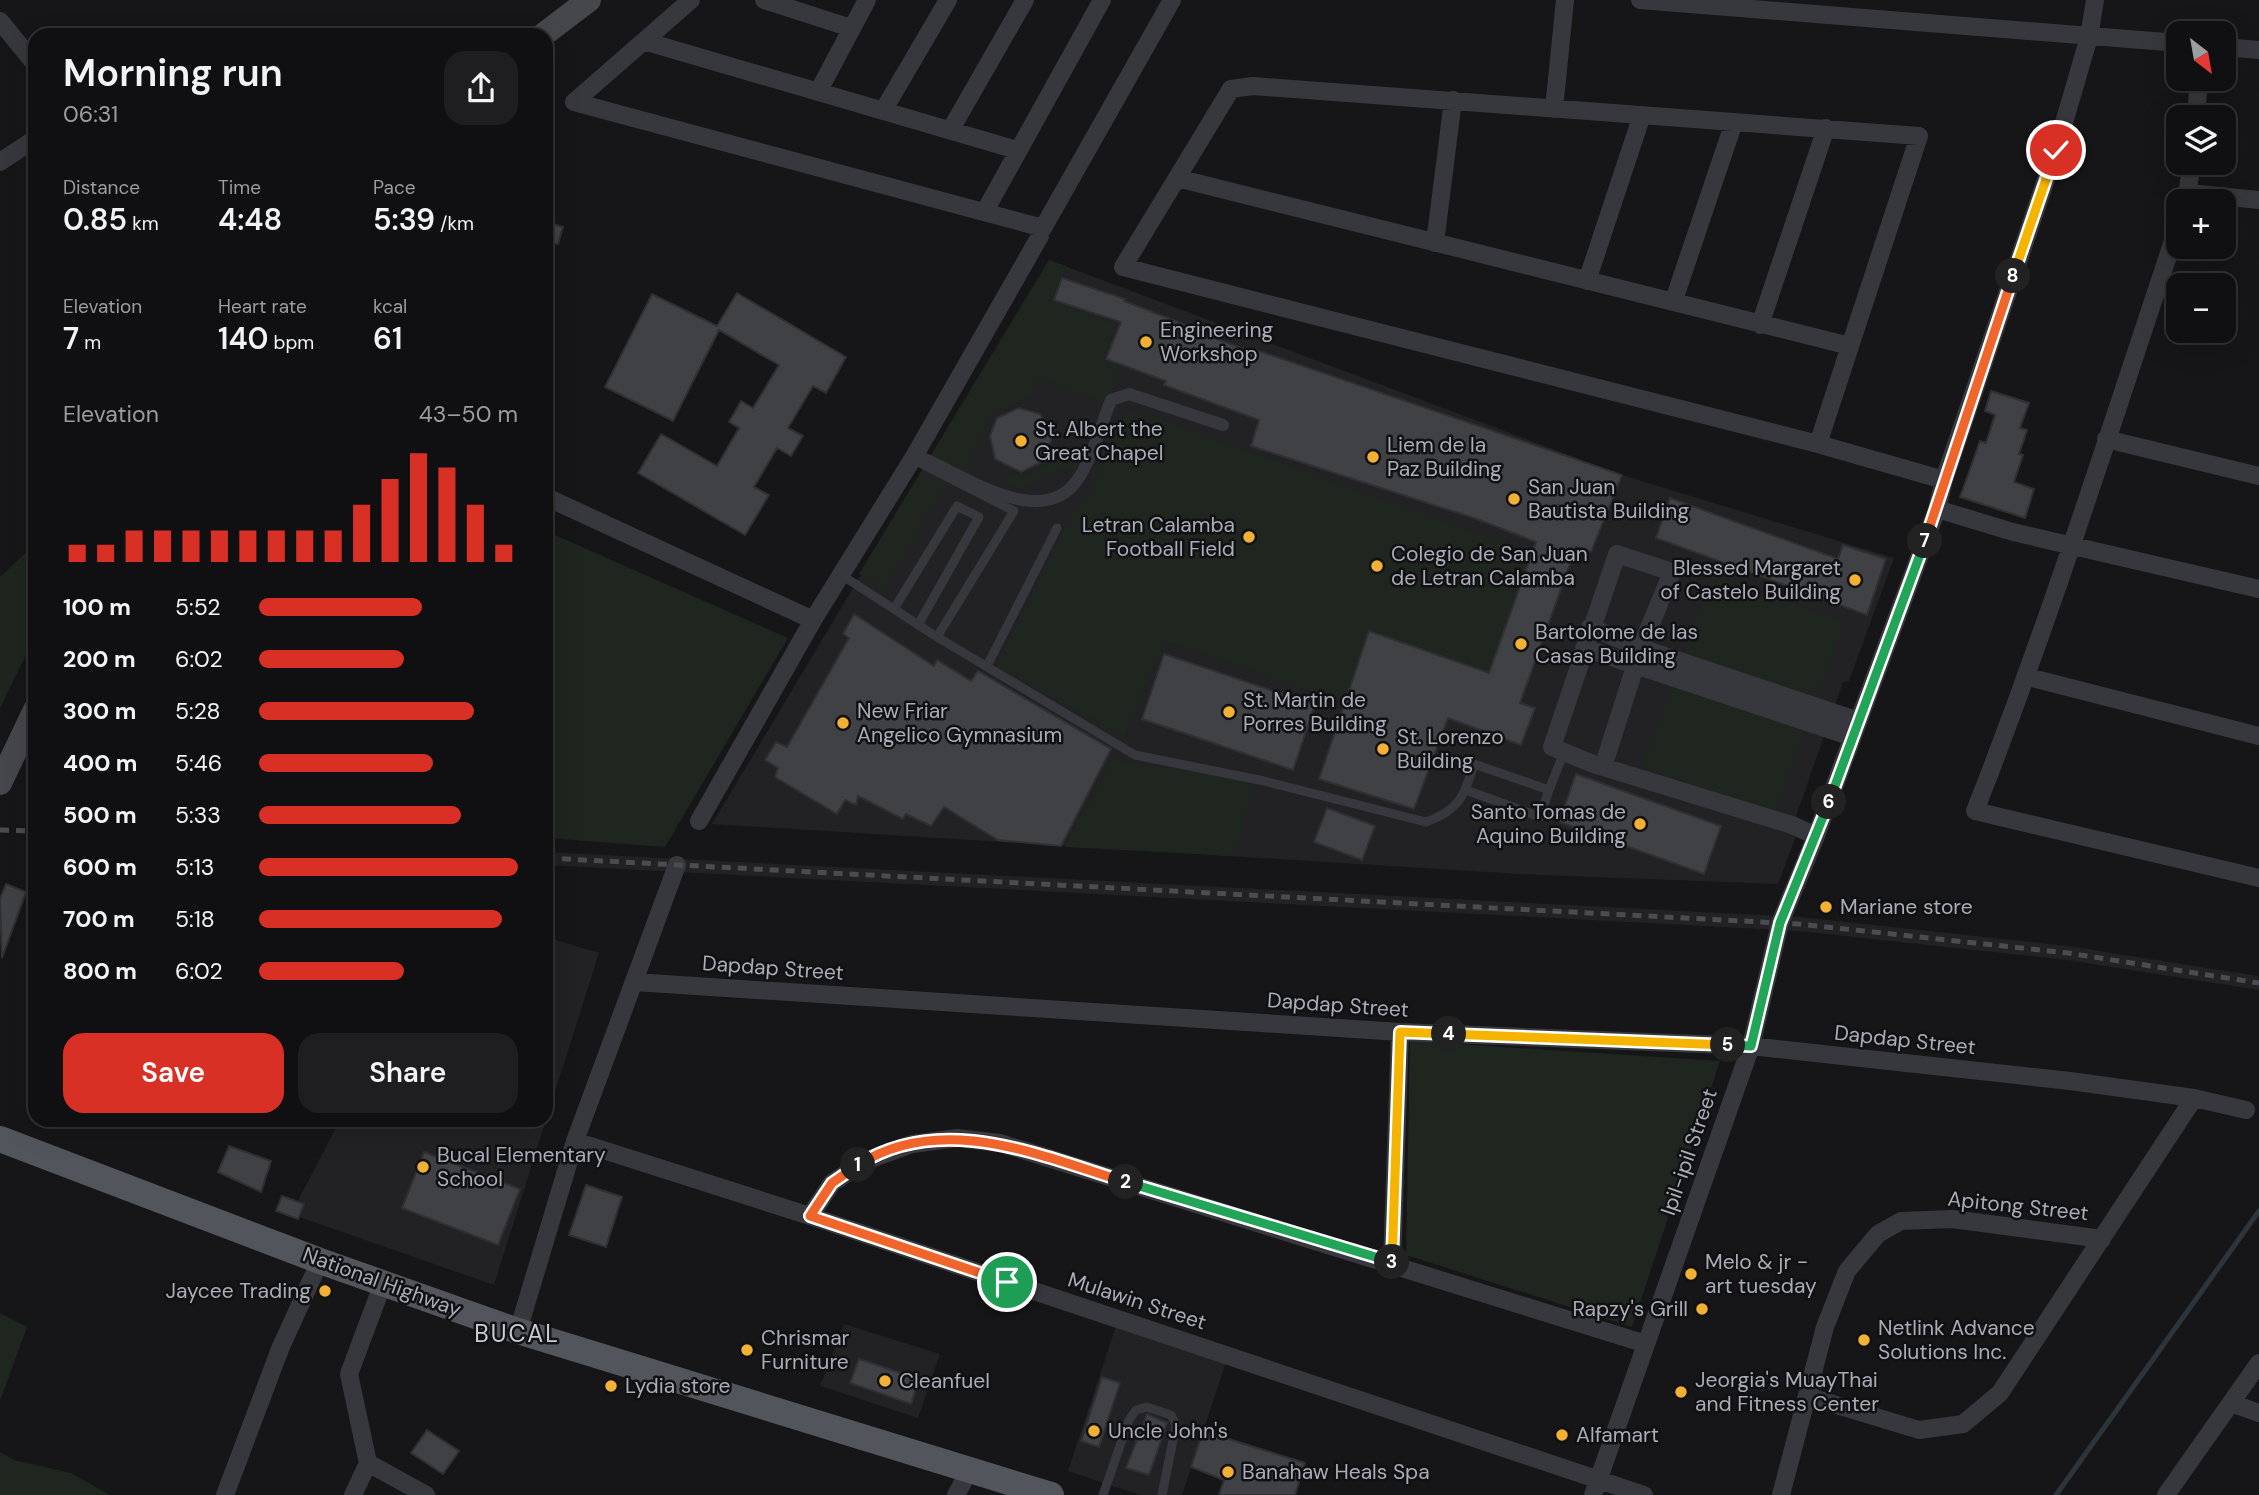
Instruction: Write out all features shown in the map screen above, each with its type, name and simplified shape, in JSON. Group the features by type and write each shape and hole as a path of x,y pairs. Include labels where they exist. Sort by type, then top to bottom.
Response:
{"main road":[{"path":"552,28 589,0"},
{"path":"1,780 28,724"},
{"name":"National Highway","path":"0,1139 320,1261 519,1331 1051,1495"}],"street":[{"path":"691,0 574,102 1043,228 1172,0"},
{"path":"764,0 851,28"},
{"path":"818,92 867,0"},
{"path":"883,111 948,0"},
{"path":"951,129 1025,0"},
{"path":"985,211 1102,0"},
{"path":"1554,108 1566,0"},
{"path":"1640,0 2166,42"},
{"name":"Ipil-ipil Street","path":"1596,1487 1751,1046 1780,923 1816,835 1937,509 1944,480 2056,150 2088,37 2095,0"},
{"path":"0,21 28,55"},
{"path":"644,41 1017,150"},
{"path":"2236,48 2259,50"},
{"path":"1818,444 1919,136 1253,86 1231,89 1123,267 1818,444 1944,480"},
{"path":"1435,243 1453,100"},
{"path":"1587,281 1642,115"},
{"path":"1674,300 1734,122"},
{"path":"1760,324 1826,128"},
{"path":"0,162 28,144"},
{"path":"1177,178 1850,346"},
{"path":"2236,199 2259,200"},
{"path":"699,821 813,620 843,576 914,458 1040,236"},
{"path":"2167,259 2069,544 2028,677 1975,811 2259,878"},
{"path":"914,458 1017,502 1050,501 1068,491 1080,475 1111,400 1129,394 1223,425"},
{"path":"2106,439 2258,471"},
{"path":"553,500 813,620"},
{"path":"1937,509 2013,532 2259,589"},
{"path":"1602,767 1639,656 1672,572 1617,554 1590,627 1552,747 1602,767 1792,825 1816,835"},
{"path":"1590,627 1639,656"},
{"path":"1584,648 1639,656 1856,729"},
{"path":"2028,677 2259,736"},
{"path":"519,1331 575,1141 677,865"},
{"name":"Dapdap Street","path":"635,982 1400,1032 1751,1046 2070,1080 2194,1098 2246,1110"},
{"path":"1392,1263 1400,1032"},
{"path":"1807,1396 1919,1430 1963,1423 2000,1393 2194,1098"},
{"path":"810,1216 832,1183 866,1161 912,1144 957,1138 999,1143 1646,1343"},
{"name":"Mulawin Street","path":"575,1141 810,1216 1596,1487 1644,1495"},
{"name":"Apitong Street","path":"1781,1495 1825,1327 1847,1271 1878,1234 1901,1221 1952,1219 2102,1238"},
{"path":"225,1495 280,1349 320,1261"},
{"path":"353,1495 368,1463 349,1374 383,1283"},
{"path":"2165,1495 2259,1363"},
{"path":"2231,1403 2259,1413"},
{"path":"368,1463 426,1495"},
{"path":"956,1495 969,1471"}],"lane":[{"path":"914,458 1014,511 937,637"},
{"path":"894,609 957,506 979,517 918,625"},
{"path":"987,666 1057,528"},
{"path":"843,576 937,637 1135,755 1276,783 1426,822 1450,813 1466,790 1474,764 1549,790"},
{"path":"1466,790 1541,817 1564,752"},
{"path":"1103,1495 1129,1420 1136,1410 1146,1407 1171,1415 1176,1424 1162,1495"}],"shaded area":[{"name":"Colegio de San Juan de Letran Calamba","path":"1049,260 1622,475 1894,558 1849,681 1843,682 1790,833 1796,836 1778,884 1518,874 712,824"},
{"path":"1049,260 1066,266 1052,301 1117,324 1104,359 1122,366 1107,404 1039,378 1022,401 1010,408 995,409 966,465 974,468 969,478 929,458"},
{"path":"1135,410 1532,553 1489,673 1369,631 1344,703 1165,641 1124,737 996,666 1073,513 1092,489 1119,422"},
{"path":"1054,449 1080,456 1076,472 1060,470 1028,484 1025,492 1005,483 1010,471 1025,478 1051,460"},
{"path":"926,463 950,476 885,589 859,574"},
{"path":"553,534 788,638 665,847 553,839"},
{"path":"28,551 28,651 0,708 0,577"},
{"path":"1712,575 1845,621 1816,702 1683,656"},
{"path":"1673,683 1805,731 1775,814 1642,766"},
{"path":"1112,760 1239,778 1252,791 1234,856 1065,847"},
{"path":"553,852 1800,917 2068,946 2258,976 2259,990 2067,960 1799,931 553,865"},
{"name":"Bucal Elementary School","path":"553,939 599,953 553,1098"},
{"path":"1410,1041 1720,1061 1632,1327 1406,1255"},
{"name":"Bucal Elementary School","path":"336,1127 544,1127 494,1285 291,1214"},
{"path":"0,1313 27,1327 0,1401"},
{"path":"844,1324 940,1354 918,1418 820,1386"},
{"path":"1116,1326 1226,1362 1182,1495 1140,1495 1068,1471"},
{"path":"0,1452 14,1460 71,1473 110,1495 0,1495"}],"building":[{"path":"553,224 563,227 558,244 553,243"},
{"path":"1062,278 1125,299 1124,301 1186,325 1185,327 1252,352 1253,349 1622,475 1591,552 1576,547 1520,703 1535,708 1521,745 1448,718 1414,809 1319,779 1369,631 1489,673 1536,542 1477,519 1251,446 1259,420 1164,385 1166,381 1106,359 1121,322 1054,300"},
{"path":"737,293 846,357 826,393 813,386 788,428 803,436 791,456 777,448 754,487 769,495 745,535 638,473 661,434 717,466 739,428 729,422 741,401 753,408 779,365 719,330 673,421 605,387 652,294 717,326"},
{"path":"1991,391 2029,403 2020,428 2027,430 2019,454 2023,455 2014,482 2034,489 2025,518 1960,497 1980,441 1986,443 1995,415 1985,411"},
{"name":"St. Albert the Great Chapel","path":"1019,408 1040,414 1053,434 1044,461 1021,472 995,459 990,436 997,418"},
{"path":"1670,498 1838,559 1843,545 1886,559 1867,615 1656,538"},
{"path":"854,614 934,666 937,660 971,681 978,671 1111,749 1061,846 998,840 944,807 931,826 906,814 903,819 858,796 856,805 845,800 837,814 775,777 778,768 765,760 776,742 787,747 849,638 843,634"},
{"name":"St. Martin de Porres Building","path":"1164,654 1315,705 1293,770 1142,719"},
{"name":"Santo Tomas de Aquino Building","path":"1576,774 1721,826 1704,874 1559,822"},
{"path":"1327,808 1375,826 1362,860 1314,842"},
{"path":"6,884 26,892 2,958 0,899"},
{"path":"229,1146 271,1161 261,1192 218,1172"},
{"path":"424,1152 520,1189 498,1245 402,1208"},
{"path":"586,1185 622,1197 606,1247 569,1235"},
{"path":"282,1196 304,1204 298,1219 276,1211"},
{"name":"Cleanfuel","path":"859,1359 919,1379 911,1404 850,1383"},
{"path":"1102,1377 1120,1383 1099,1447 1081,1441"},
{"path":"1147,1414 1167,1423 1149,1475 1126,1468"},
{"path":"427,1430 459,1451 443,1474 411,1453"},
{"path":"1203,1431 1305,1463 1295,1495 1219,1495 1224,1480 1191,1467"}],"waterway":[{"path":"2056,1495 2259,1211"}],"railway":[{"path":"0,830 28,831"},
{"path":"553,858 1799,924 2068,953 2259,983"}],"place":[{"name":"Engineering Workshop","path":"1146,342"},
{"name":"St. Albert the Great Chapel","path":"1021,441"},
{"name":"Liem de la Paz Building","path":"1373,457"},
{"name":"San Juan Bautista Building","path":"1514,499"},
{"name":"Letran Calamba Football Field","path":"1249,537"},
{"name":"Colegio de San Juan de Letran Calamba","path":"1377,566"},
{"name":"Blessed Margaret of Castelo Building","path":"1855,580"},
{"name":"Bartolome de las Casas Building","path":"1521,644"},
{"name":"St. Martin de Porres Building","path":"1229,712"},
{"name":"New Friar Angelico Gymnasium","path":"843,723"},
{"name":"St. Lorenzo Building","path":"1383,749"},
{"name":"Santo Tomas de Aquino Building","path":"1640,824"},
{"name":"Mariane store","path":"1826,907"},
{"name":"Bucal Elementary School","path":"423,1167"},
{"name":"Melo & jr - art tuesday","path":"1691,1274"},
{"name":"Jaycee Trading","path":"325,1291"},
{"name":"Rapzy's Grill","path":"1702,1309"},
{"name":"Netlink Advance Solutions Inc.","path":"1864,1340"},
{"name":"Chrismar Furniture","path":"747,1350"},
{"name":"Cleanfuel","path":"885,1381"},
{"name":"Lydia store","path":"611,1386"},
{"name":"Jeorgia's MuayThai and Fitness Center","path":"1681,1392"},
{"name":"Uncle John's","path":"1094,1431"},
{"name":"Alfamart","path":"1562,1435"},
{"name":"Banahaw Heals Spa","path":"1228,1472"}],"district":[{"name":"BUCAL","path":"517,1333"}],"route":[{"path":"1007,1282 810,1216 832,1183 866,1161 912,1144 957,1138 999,1143 1392,1263 1400,1032 1751,1046 1780,923 1816,835 1937,509 1944,480 2056,150"}]}
